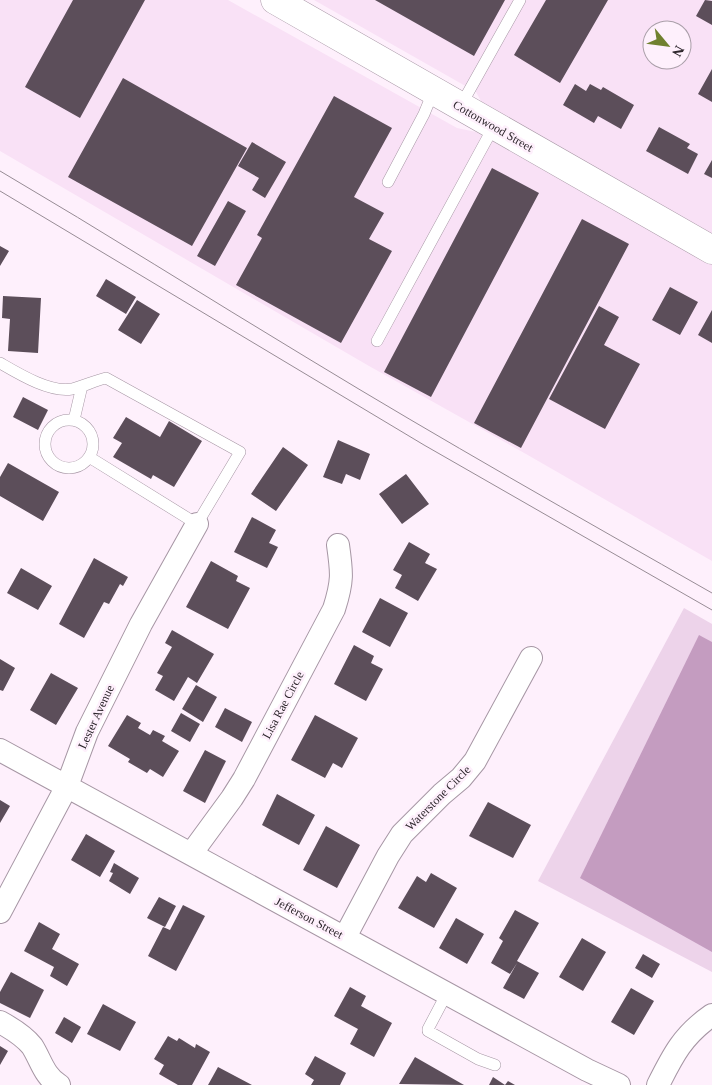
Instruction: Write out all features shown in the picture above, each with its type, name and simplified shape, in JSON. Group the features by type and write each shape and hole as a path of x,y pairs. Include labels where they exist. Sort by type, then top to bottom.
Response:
{"street":[{"name":"Cottonwood Street","path":"275,0 712,250"},
{"name":"Lester Avenue","path":"0,912 66,786 87,732 141,624 197,524"},
{"name":"Lisa Rae Circle","path":"191,854 244,779 334,609 343,575 338,545"},
{"name":"Waterstone Circle","path":"345,937 388,856 402,834 461,778 475,761 531,658"},
{"name":"Jefferson Street","path":"0,750 587,1070 619,1085"},
{"path":"658,1085 684,1039 699,1024 712,1015"},
{"path":"0,1022 22,1036 32,1046 45,1072 60,1085"}],"lane":[{"path":"460,107 520,0"},
{"path":"388,182 424,114 433,92"},
{"path":"377,341 494,126"},
{"path":"0,364 57,389 82,386 106,378 240,452 197,524 89,457"},
{"path":"74,420 82,386"},
{"path":"65,420 74,420 83,424 89,430 93,439 93,448 83,464 65,467 56,464 50,457 46,448 46,439 56,424 65,420"},
{"path":"447,993 428,1031 478,1059 495,1065"}],"shaded area":[{"path":"0,0 228,0 457,128 476,132 712,265 712,561 369,366 0,151"},
{"path":"314,0 712,0 712,234 482,103 476,92"},
{"path":"684,608 712,624 712,972 538,881"},
{"path":"699,635 712,642 712,952 580,878"}],"building":[{"path":"73,0 145,0 80,118 25,87"},
{"path":"375,0 505,0 474,56"},
{"path":"546,0 608,0 560,83 514,55"},
{"path":"705,0 712,1 712,25 696,16"},
{"path":"712,69 712,102 698,94"},
{"path":"123,78 247,148 192,246 68,177"},
{"path":"575,84 586,91 590,84 601,90 603,87 634,105 621,129 598,116 594,123 563,105"},
{"path":"334,96 392,128 354,197 384,213 369,239 392,251 341,343 236,285 262,238 257,235"},
{"path":"659,127 690,144 687,148 698,154 688,174 646,151"},
{"path":"252,142 286,162 265,198 252,190 259,178 238,166"},
{"path":"712,160 712,178 704,174"},
{"path":"492,168 539,193 431,397 384,372"},
{"path":"228,201 246,211 215,266 197,256"},
{"path":"582,219 629,244 521,448 474,423"},
{"path":"0,246 9,251 0,266"},
{"path":"106,279 136,297 126,314 96,296"},
{"path":"670,287 698,302 680,335 652,320"},
{"path":"3,296 41,298 38,353 8,351 10,319 2,318"},
{"path":"137,300 160,314 141,344 118,330"},
{"path":"599,306 619,317 604,345 640,364 605,429 549,399"},
{"path":"712,310 712,343 698,335"},
{"path":"23,397 48,410 38,430 13,417"},
{"path":"126,417 160,437 169,421 202,441 174,487 153,475 151,479 113,457 122,443 113,438"},
{"path":"338,440 370,454 360,480 346,474 342,484 323,477"},
{"path":"283,447 308,465 276,511 251,494"},
{"path":"8,463 59,492 43,521 0,496 0,477"},
{"path":"406,474 429,504 402,524 379,494"},
{"path":"252,517 276,530 269,543 278,547 267,568 234,552"},
{"path":"409,542 430,554 425,563 437,569 418,601 395,588 402,575 393,570"},
{"path":"94,558 128,577 123,586 120,584 109,604 104,602 84,638 59,624"},
{"path":"211,561 238,576 236,581 250,588 228,629 186,607"},
{"path":"21,568 52,586 38,610 7,593"},
{"path":"380,598 408,613 390,647 362,632"},
{"path":"172,630 214,654 197,683 188,677 174,701 155,690 163,676 157,673 172,647 165,643"},
{"path":"354,645 374,656 371,663 383,669 366,701 334,684"},
{"path":"0,659 15,668 3,691 0,690"},
{"path":"51,673 78,688 56,725 30,710"},
{"path":"196,685 217,697 203,722 182,709"},
{"path":"225,708 252,722 242,742 215,727"},
{"path":"181,713 200,724 190,742 171,731"},
{"path":"127,715 141,723 138,728 150,735 153,730 165,736 162,741 179,751 163,777 150,769 147,773 128,762 130,759 108,746"},
{"path":"315,715 358,738 342,768 333,763 325,778 291,760"},
{"path":"205,750 226,761 205,803 183,791"},
{"path":"277,794 315,815 299,845 262,825"},
{"path":"0,800 10,806 0,823"},
{"path":"488,802 531,825 513,858 469,836"},
{"path":"326,826 360,845 337,888 303,870"},
{"path":"86,834 115,851 100,877 71,860"},
{"path":"114,863 139,878 130,894 109,881 113,873 110,872"},
{"path":"431,873 457,888 434,928 398,908 417,876 426,882"},
{"path":"159,897 176,906 165,927 147,918"},
{"path":"183,905 205,916 176,971 148,956 163,927 170,930"},
{"path":"515,910 539,923 517,961 539,973 524,999 503,988 517,963 510,974 491,963 503,941 499,938"},
{"path":"456,918 484,934 467,964 439,948"},
{"path":"39,922 60,934 52,949 79,964 67,986 50,976 54,967 24,951"},
{"path":"582,938 606,952 583,991 559,977"},
{"path":"643,954 660,964 652,978 635,968"},
{"path":"11,972 44,990 30,1018 0,1003 0,992"},
{"path":"350,987 366,996 361,1006 392,1023 374,1057 350,1044 358,1029 334,1016"},
{"path":"631,988 654,1001 634,1035 611,1022"},
{"path":"103,1004 136,1022 120,1051 87,1034"},
{"path":"64,1017 81,1027 72,1043 55,1033"},
{"path":"168,1036 177,1041 179,1038 195,1048 196,1044 210,1052 192,1085 178,1085 159,1074 164,1065 154,1059"},
{"path":"0,1046 8,1051 0,1065"},
{"path":"315,1056 346,1073 340,1085 311,1085 314,1080 305,1074"},
{"path":"415,1057 464,1085 399,1084"},
{"path":"218,1067 252,1085 208,1085"},
{"path":"493,1077 505,1085 489,1085"},
{"path":"508,1081 515,1085 505,1085"}],"tram line":[{"path":"0,171 409,419 712,593"},
{"path":"0,191 424,445 712,610"}]}
